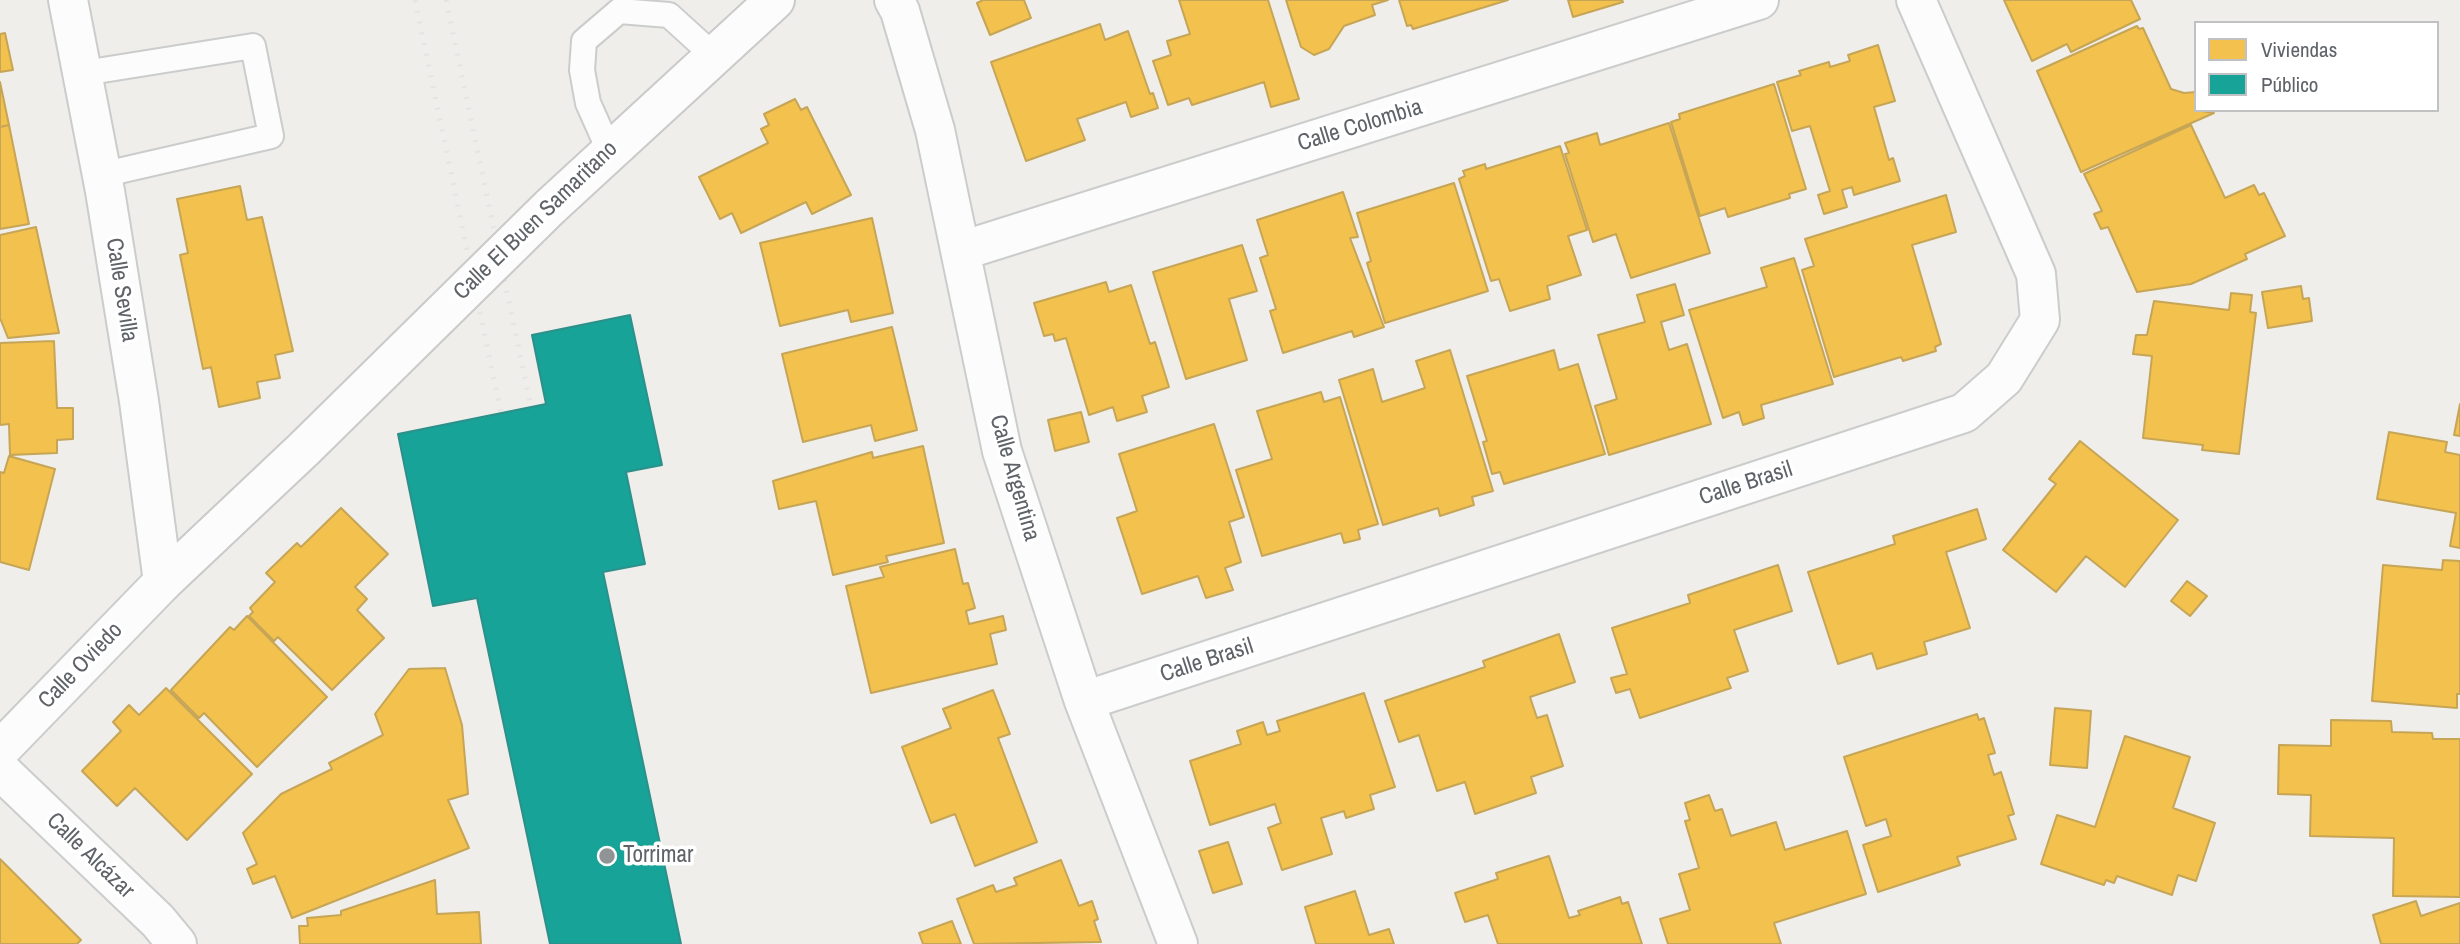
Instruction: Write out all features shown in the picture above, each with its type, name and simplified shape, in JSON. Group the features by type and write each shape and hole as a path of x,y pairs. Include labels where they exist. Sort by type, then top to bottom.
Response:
{"street":[{"name":"Calle Sevilla","path":"68,0 84,74 139,401 163,582"},
{"name":"Calle El Buen Samaritano","path":"163,582 304,449 609,150 775,0"},
{"name":"Calle Argentina","path":"894,0 900,11 935,130 1002,451 1084,701 1178,944"},
{"name":"Calle Colombia","path":"961,251 1759,0"},
{"name":"Calle Brasil","path":"1084,701 1964,413 2004,378 2040,320 2036,274 1916,0"},
{"name":"Calle Oviedo","path":"0,750 163,582"},
{"name":"Calle Alcázar","path":"0,770 158,921 177,944"}],"lane":[{"path":"609,150 588,103 582,70 584,41 619,11 669,15 713,55"},
{"path":"84,74 253,46 271,136 101,175"}],"building: Viviendas":[{"path":"983,0 1024,0 1031,18 990,35 977,3"},
{"path":"1179,0 1268,0 1299,99 1271,107 1264,82 1192,105 1189,98 1168,105 1153,61 1171,55 1167,41 1190,34"},
{"path":"1286,0 1388,0 1372,5 1375,15 1344,26 1329,49 1314,55 1301,47"},
{"path":"1399,0 1508,0 1413,29 1411,25 1407,26"},
{"path":"1568,0 1622,0 1623,2 1573,17"},
{"path":"2004,0 2131,0 2140,19 2071,52 2067,44 2032,61"},
{"path":"1100,24 1105,40 1128,31 1150,94 1153,93 1158,108 1131,117 1126,102 1077,119 1085,140 1026,161 991,62"},
{"path":"2137,26 2139,29 2143,28 2171,89 2184,93 2194,92 2194,112 2214,113 2081,172 2037,71"},
{"path":"5,33 13,70 0,72 0,34"},
{"path":"1878,45 1895,101 1874,107 1889,160 1893,158 1900,181 1854,195 1852,187 1842,190 1847,207 1824,214 1818,195 1830,191 1810,126 1792,131 1777,82 1801,75 1799,71 1829,62 1830,67 1850,61 1848,55"},
{"path":"0,82 9,125 0,127"},
{"path":"1774,84 1806,189 1789,194 1790,198 1728,217 1725,208 1700,216 1671,122 1680,119 1679,114"},
{"path":"795,99 801,110 807,107 851,195 812,214 806,202 741,233 732,213 720,219 699,177 768,143 761,129 769,125 764,114"},
{"path":"1669,123 1710,253 1631,278 1616,234 1593,242 1565,154 1569,153 1565,143 1597,133 1600,145"},
{"path":"9,125 29,224 0,229 0,127"},
{"path":"2191,125 2225,198 2254,185 2259,195 2264,193 2285,236 2245,254 2247,259 2191,284 2137,292 2108,227 2101,229 2094,214 2102,211 2084,174"},
{"path":"1560,146 1587,230 1568,236 1581,275 1547,286 1550,299 1510,311 1499,279 1491,281 1459,179 1465,176 1463,171 1485,164 1486,169"},
{"path":"1454,183 1488,291 1385,323 1367,263 1371,261 1357,213"},
{"path":"240,186 247,220 262,217 293,351 275,355 280,378 257,382 260,398 219,407 211,367 203,369 180,255 188,253 177,199"},
{"path":"1343,192 1358,237 1350,238 1384,327 1354,337 1352,331 1283,353 1270,311 1276,309 1260,258 1268,255 1257,220"},
{"path":"1946,195 1956,232 1912,245 1941,344 1935,347 1936,351 1903,361 1901,357 1834,377 1802,270 1814,266 1805,239"},
{"path":"872,218 893,313 851,322 848,310 780,326 760,243"},
{"path":"36,227 59,333 8,338 0,318 0,235"},
{"path":"1242,245 1257,291 1229,299 1247,360 1186,379 1153,272"},
{"path":"1794,258 1833,384 1761,405 1764,418 1743,425 1739,412 1723,418 1689,310 1767,287 1761,268"},
{"path":"1106,282 1109,292 1131,285 1150,344 1155,342 1169,387 1142,396 1147,412 1117,421 1113,407 1089,415 1066,338 1055,341 1053,334 1044,336 1034,303"},
{"path":"1675,284 1684,315 1661,322 1669,350 1687,344 1711,424 1609,455 1595,406 1617,399 1598,335 1645,322 1637,295"},
{"path":"2301,286 2303,299 2309,298 2312,321 2268,328 2262,292"},
{"path":"2231,293 2252,295 2250,312 2256,313 2239,454 2202,450 2203,445 2143,438 2152,356 2133,354 2136,335 2147,335 2154,301 2229,310"},
{"path":"892,327 917,430 875,441 871,425 803,442 782,354"},
{"path":"54,341 57,408 73,408 73,439 57,440 57,453 10,455 9,424 0,425 0,343"},
{"path":"1450,350 1493,491 1472,497 1474,505 1440,516 1438,508 1383,525 1339,380 1373,369 1382,402 1425,388 1416,361"},
{"path":"1554,350 1559,370 1578,364 1605,454 1504,484 1500,472 1492,474 1483,442 1487,441 1467,376"},
{"path":"1321,392 1324,402 1340,397 1378,524 1358,530 1360,539 1344,543 1341,533 1262,556 1236,470 1272,459 1257,411"},
{"path":"2460,404 2460,436 2454,435"},
{"path":"1081,412 1089,442 1055,451 1048,420"},
{"path":"1214,424 1244,517 1229,522 1241,562 1225,568 1233,590 1206,598 1198,576 1142,594 1117,518 1137,511 1119,454"},
{"path":"2389,432 2447,442 2445,452 2460,455 2460,548 2450,546 2456,513 2377,499"},
{"path":"2080,441 2178,520 2125,587 2086,556 2056,592 2003,550 2056,484 2049,479"},
{"path":"923,446 944,543 886,556 888,562 833,575 816,501 779,509 773,481 872,452 873,458"},
{"path":"9,456 55,469 29,570 0,562 0,472 4,473"},
{"path":"341,508 388,554 355,587 367,599 357,610 384,638 332,690 278,637 274,641 249,616 253,612 250,608 275,582 266,573 297,543 301,547"},
{"path":"1977,509 1986,539 1946,552 1970,628 1924,642 1927,654 1877,669 1872,653 1838,664 1808,572 1895,544 1893,536"},
{"path":"955,549 963,584 968,583 975,608 966,611 969,624 1003,616 1006,630 990,634 997,664 871,693 846,586 884,577 880,567"},
{"path":"2443,560 2460,561 2460,694 2457,694 2457,708 2372,701 2383,565 2442,570"},
{"path":"1778,565 1792,611 1734,630 1748,671 1727,678 1731,688 1640,718 1630,689 1616,693 1611,678 1627,674 1612,628 1690,603 1688,595"},
{"path":"2187,581 2207,596 2190,616 2171,601"},
{"path":"247,616 327,697 257,767 204,713 199,718 171,690 230,627 234,630"},
{"path":"1559,634 1575,682 1530,697 1537,718 1547,715 1563,766 1531,777 1536,793 1475,814 1465,782 1437,791 1419,735 1399,742 1385,701 1485,667 1483,661"},
{"path":"445,668 462,725 468,794 448,800 469,848 292,918 275,876 253,884 247,869 257,864 243,833 281,794 332,769 329,763 383,735 375,714 409,669"},
{"path":"166,688 252,774 187,840 135,788 117,806 82,771 121,731 113,722 129,705 139,715"},
{"path":"993,690 1010,734 998,738 1037,842 975,866 955,814 931,823 902,747 951,728 943,709"},
{"path":"1364,693 1395,787 1370,795 1374,809 1346,818 1344,811 1321,818 1332,854 1282,870 1268,828 1281,823 1275,804 1210,825 1190,761 1241,744 1237,731 1263,722 1267,735 1280,731 1277,721"},
{"path":"2055,708 2091,711 2087,768 2050,765"},
{"path":"1977,714 1979,720 1984,718 1995,753 1988,755 1994,775 2001,772 2014,814 2008,816 2016,839 1957,857 1960,865 1878,892 1863,845 1891,836 1886,819 1866,826 1844,757"},
{"path":"2331,720 2391,721 2392,732 2432,733 2433,739 2460,739 2460,897 2393,896 2394,838 2310,836 2311,795 2278,794 2279,745 2331,746"},
{"path":"2125,736 2190,757 2173,808 2215,823 2196,881 2178,875 2172,895 2117,876 2114,883 2106,880 2104,885 2041,864 2057,815 2095,827"},
{"path":"1709,795 1715,811 1722,809 1731,836 1776,822 1785,850 1847,831 1866,894 1774,923 1781,944 1668,944 1660,919 1690,910 1679,874 1699,868 1685,821 1690,820 1685,803"},
{"path":"1228,842 1242,884 1213,893 1199,851"},
{"path":"1549,856 1569,918 1580,915 1578,911 1620,897 1622,904 1628,902 1642,944 1498,944 1488,915 1465,922 1455,893 1498,879 1496,873"},
{"path":"0,859 81,940 77,944 0,944"},
{"path":"1061,860 1079,906 1092,901 1098,919 1094,921 1101,942 974,944 957,899 993,885 996,892 1017,885 1014,878"},
{"path":"435,880 437,914 479,912 481,944 300,944 299,926 308,926 307,918 341,915 341,911"},
{"path":"1355,891 1369,935 1389,929 1394,944 1316,944 1305,907"},
{"path":"2416,901 2421,916 2460,903 2460,944 2381,944 2373,915"},
{"path":"952,921 961,944 923,944 919,933"}],"building: Público":[{"path":"630,315 662,465 626,472 645,564 603,572 681,944 550,944 477,598 433,606 398,434 546,404 532,335"}],"railway":[{"path":"415,0 501,413"},
{"path":"446,0 531,407"}],"place":[{"name":"Torrimar","path":"607,856"}]}
